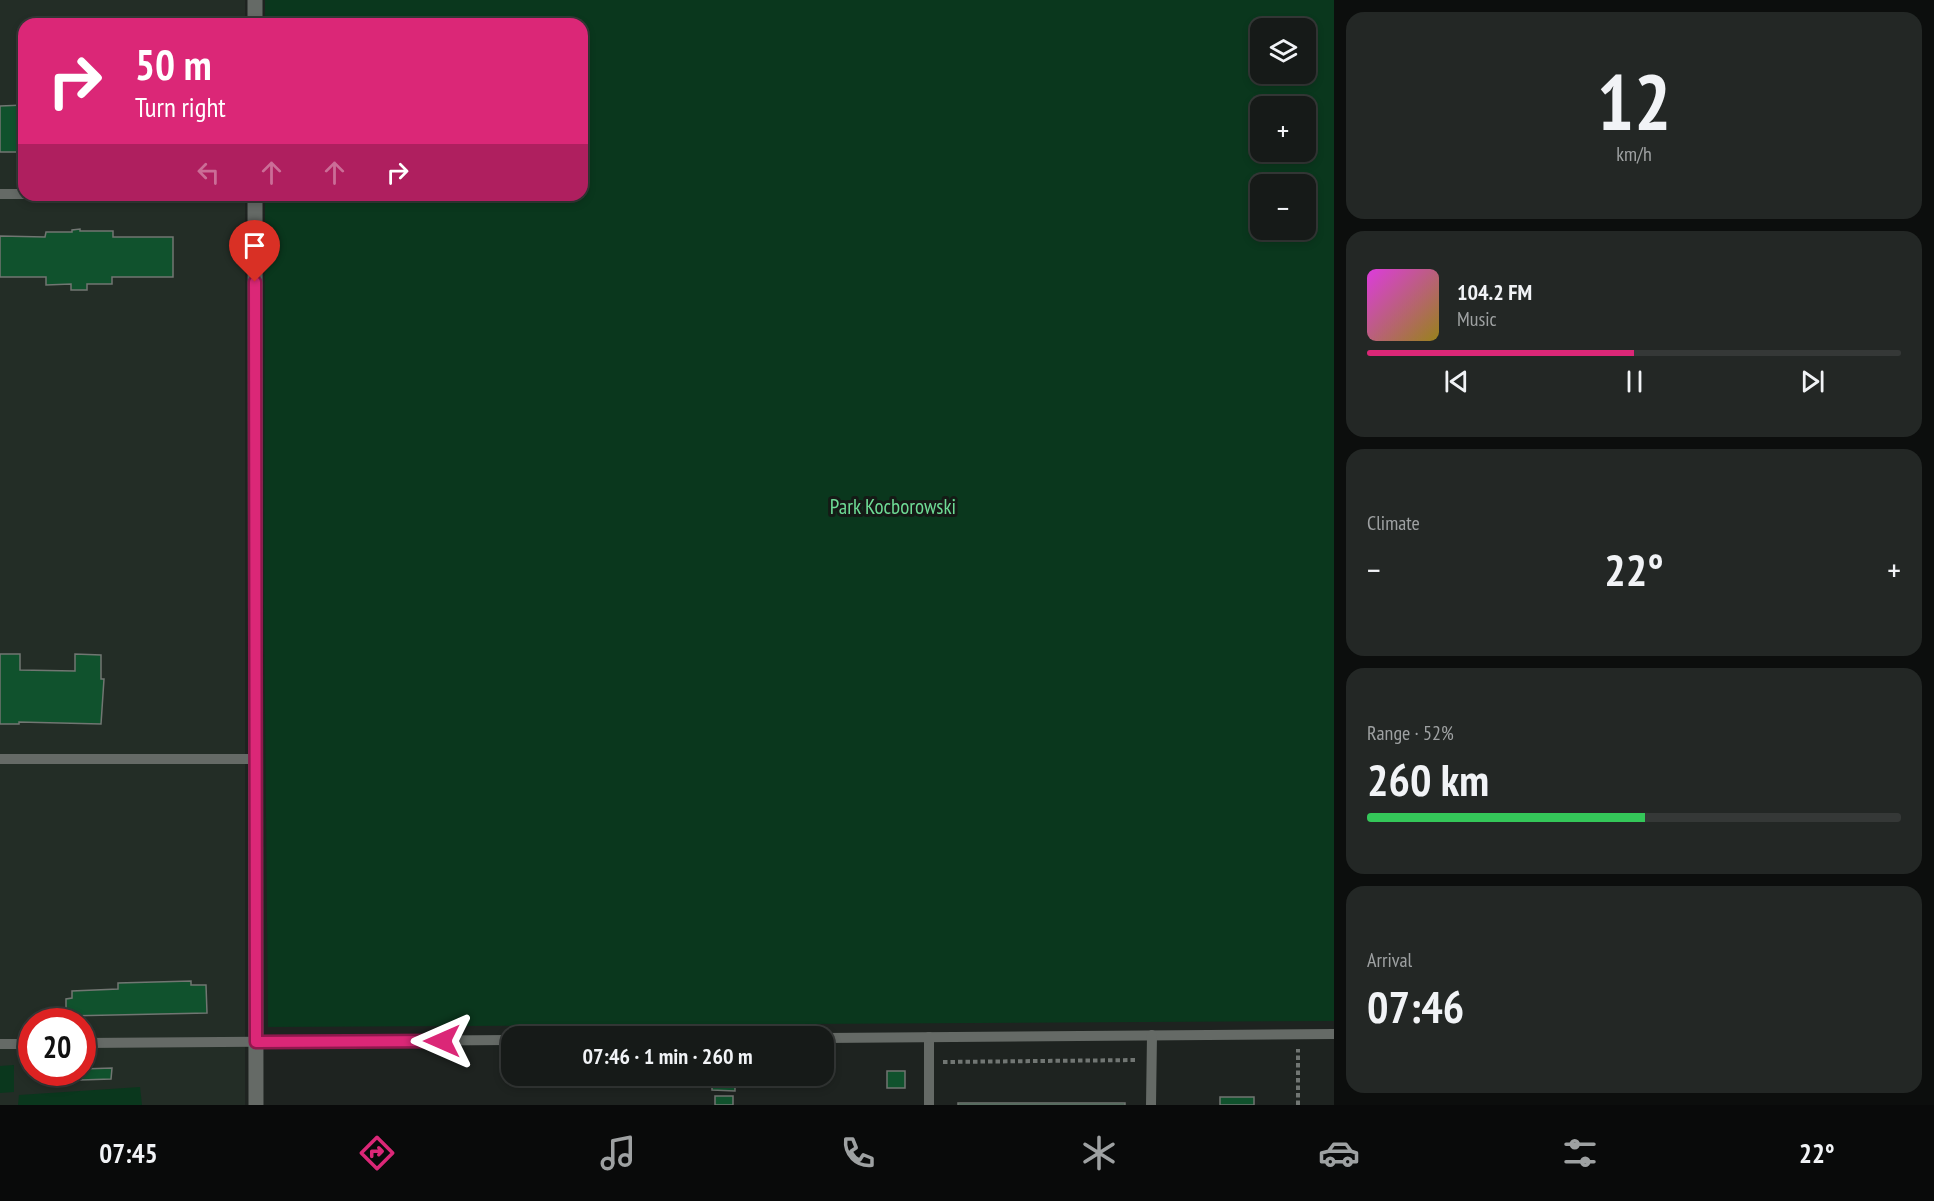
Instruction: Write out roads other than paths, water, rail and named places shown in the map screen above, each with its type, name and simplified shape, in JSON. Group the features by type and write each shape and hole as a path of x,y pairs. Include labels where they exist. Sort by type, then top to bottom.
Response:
{"street":[{"path":"255,0 255,18"},
{"path":"255,201 256,1105"}],"lane":[{"path":"0,194 18,194"},
{"path":"0,759 255,759"},
{"path":"834,1038 1334,1034"},
{"path":"1151,1105 1152,1035"},
{"path":"929,1037 929,1105"},
{"path":"96,1043 501,1040"},
{"path":"0,1044 18,1044"}],"park label":[{"name":"Park Kocborowski","path":"893,507"}]}
